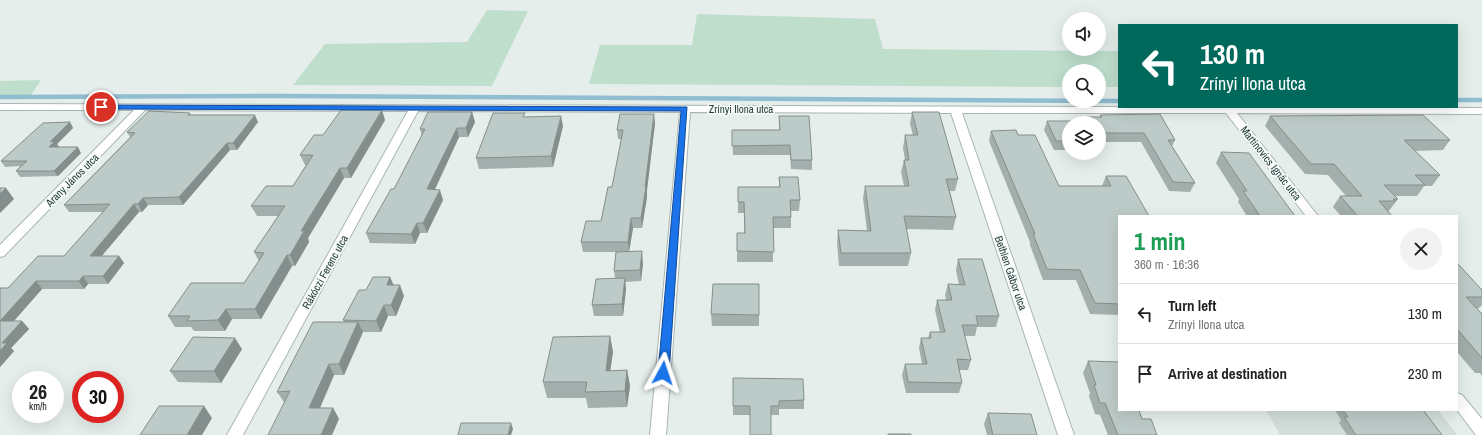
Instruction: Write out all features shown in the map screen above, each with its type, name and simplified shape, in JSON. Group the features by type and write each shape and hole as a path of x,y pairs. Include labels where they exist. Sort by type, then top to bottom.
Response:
{"street":[{"name":"Zrínyi Ilona utca","path":"0,107 1482,111"},
{"name":"Arany János utca","path":"0,253 143,107"},
{"name":"Rákóczi Ferenc utca","path":"235,435 415,108"},
{"path":"658,435 685,109"},
{"name":"Bethlen Gábor utca","path":"956,110 1066,435"},
{"name":"Martinovics Ignác utca","path":"1229,110 1311,215"},
{"path":"1458,400 1482,431"}],"shaded area":[{"path":"1267,411 1439,411 1457,435 1280,435"}],"green space":[{"path":"487,10 528,11 492,86 293,85 325,44 467,42"},
{"path":"697,14 875,19 883,49 1062,51 1062,56 1106,56 1106,51 1118,51 1118,87 1106,87 1106,64 1062,64 1062,87 589,84 600,45 692,45"},
{"path":"41,80 29,98 0,98 0,81"}],"building":[{"path":"341,110 382,110 347,168 340,168 301,231 304,231 290,255 287,255 255,309 226,309 218,320 187,321 190,316 168,316 191,283 244,283 264,253 254,252 285,206 251,206 266,186 293,186 313,155 300,155 314,135 323,135"},
{"path":"149,111 190,113 188,115 255,115 233,143 227,143 179,197 143,198 138,204 134,204 90,256 119,256 103,276 83,276 79,281 36,281 0,321 0,288 8,288 38,256 64,256 110,204 64,205 135,133 127,132"},
{"path":"428,112 472,112 466,128 457,128 427,189 440,190 423,223 417,223 411,234 366,233 391,189 394,189 425,129 420,129"},
{"path":"912,112 939,112 958,179 946,179 956,217 904,216 911,253 841,253 838,230 871,231 865,186 909,186 904,160 909,160 905,135 918,135"},
{"path":"493,113 525,113 523,117 561,116 551,156 476,158"},
{"path":"620,114 654,114 641,218 631,218 628,242 581,242 586,221 601,221 608,187 612,187 623,130 617,130"},
{"path":"1160,114 1175,140 1168,140 1195,183 1173,182 1144,133 1106,133 1106,116 1100,115"},
{"path":"1423,115 1450,140 1404,140 1440,175 1415,175 1425,185 1384,185 1398,199 1393,199 1396,201 1379,201 1391,215 1357,215 1340,196 1362,196 1334,164 1311,164 1270,116"},
{"path":"779,116 809,116 812,160 791,160 790,145 732,146 732,130 780,130"},
{"path":"1047,121 1062,121 1062,141 1056,141"},
{"path":"70,122 50,142 55,141 49,147 78,147 54,171 16,171 27,161 1,161 43,123"},
{"path":"1016,130 1018,135 1035,135 1059,186 1111,186 1106,176 1126,176 1148,215 1118,215 1118,304 1095,303 1080,270 1047,269 1033,234 1035,234 991,131"},
{"path":"1221,152 1249,153 1294,215 1259,215 1243,191 1247,191"},
{"path":"779,177 798,177 800,200 790,200 791,217 773,217 774,252 737,251 737,233 745,233 744,202 738,202 738,187 780,187"},
{"path":"0,188 6,188 0,194"},
{"path":"642,251 640,270 614,271 616,252"},
{"path":"958,259 982,259 999,316 976,316 978,325 962,325 971,360 957,359 962,383 908,382 905,364 927,364 921,338 931,338 930,332 945,332 937,300 952,300 948,284 965,285"},
{"path":"1458,264 1482,290 1482,297 1466,297 1482,314 1482,358 1458,330"},
{"path":"373,277 390,277 387,285 400,285 391,305 384,305 376,321 343,320 359,290 366,290"},
{"path":"625,278 622,304 592,305 596,279"},
{"path":"713,284 759,284 759,315 711,314"},
{"path":"0,321 22,321 2,343 7,343 0,351"},
{"path":"313,322 358,322 339,364 329,364 309,408 333,408 321,435 268,435 290,391 277,392"},
{"path":"610,336 606,371 627,370 625,391 585,392 587,382 543,382 553,337"},
{"path":"193,337 235,338 214,371 170,371"},
{"path":"1088,361 1118,362 1118,411 1139,411 1142,419 1151,419 1157,435 1118,435 1105,403 1100,403 1094,385 1096,385"},
{"path":"733,378 803,379 804,400 779,401 779,406 771,406 771,435 750,435 750,406 733,406"},
{"path":"159,406 204,406 187,435 140,435"},
{"path":"1344,411 1424,411 1442,435 1356,435 1344,417 1348,417"},
{"path":"988,413 1031,414 1037,435 993,435"},
{"path":"461,423 511,423 508,435 458,435"},
{"path":"911,434 911,435 888,435"}],"waterway":[{"path":"0,97 284,96 1118,101"},
{"path":"1458,100 1482,100"}],"route":[{"path":"101,107 685,109 663,373"}]}
